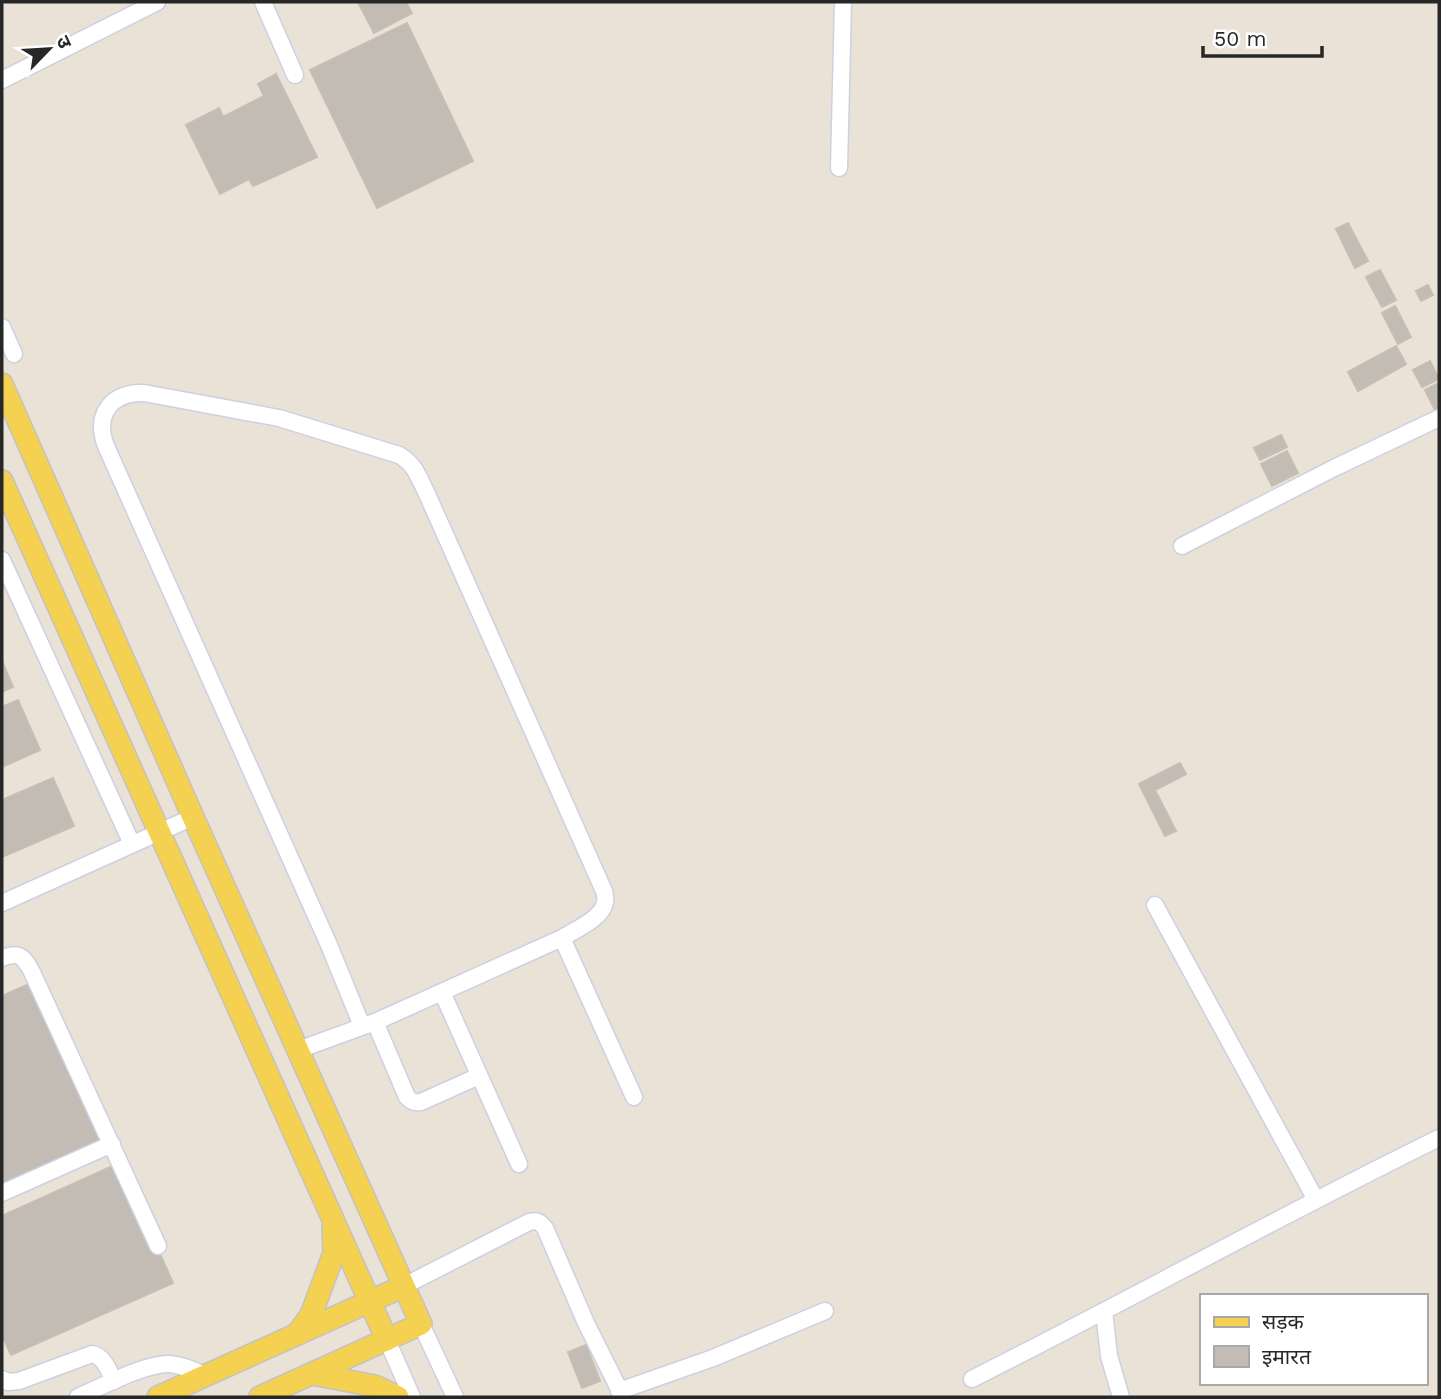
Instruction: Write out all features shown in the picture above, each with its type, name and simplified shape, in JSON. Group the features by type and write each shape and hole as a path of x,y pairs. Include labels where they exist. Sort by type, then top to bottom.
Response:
{"main road":[{"path":"2,384 421,1324 260,1397"},
{"path":"2,481 387,1340"},
{"path":"295,1336 311,1315 334,1253 332,1219"},
{"path":"158,1397 404,1286"},
{"path":"312,1374 375,1385 398,1397"}],"street":[{"path":"2,80 157,2"},
{"path":"263,2 295,75"},
{"path":"839,168 843,2"},
{"path":"2,327 14,354"},
{"path":"298,1050 369,1024 562,938 599,914 606,903 604,891 411,463 399,455 279,418 145,393 129,393 121,396 108,408 101,434 329,945 369,1024 411,1101 421,1102 479,1076"},
{"path":"1182,546 1273,498 1439,418"},
{"path":"2,560 132,845"},
{"path":"2,903 193,817"},
{"path":"1155,905 1316,1200"},
{"path":"562,938 634,1097"},
{"path":"2,958 12,954 19,955 25,959 31,970 158,1246"},
{"path":"442,992 519,1164"},
{"path":"972,1379 1439,1138"},
{"path":"2,1193 112,1144"},
{"path":"404,1286 530,1222 541,1223 621,1394 825,1311"},
{"path":"1104,1311 1109,1356 1121,1397"},
{"path":"421,1324 455,1397"},
{"path":"387,1340 412,1397"},
{"path":"2,1379 8,1382 19,1381 96,1354 106,1365 114,1381"},
{"path":"78,1397 142,1369 168,1364 182,1366 206,1376"}],"building":[{"path":"358,2 406,2 412,13 374,33"},
{"path":"407,23 473,161 377,208 310,70"},
{"path":"276,74 317,157 253,186 249,179 220,194 186,125 219,108 223,117 264,96 258,84"},
{"path":"1348,223 1368,261 1355,268 1336,229"},
{"path":"1380,270 1396,300 1382,307 1366,277"},
{"path":"1428,285 1433,295 1421,301 1416,291"},
{"path":"1395,306 1411,337 1398,344 1382,313"},
{"path":"1396,346 1406,364 1358,391 1348,372"},
{"path":"1430,361 1439,379 1422,387 1413,370"},
{"path":"1437,384 1439,411 1436,412 1425,390"},
{"path":"1281,435 1287,447 1260,460 1254,448"},
{"path":"1287,451 1298,473 1272,486 1261,464"},
{"path":"2,661 13,687 2,692"},
{"path":"18,700 40,750 2,767 2,707"},
{"path":"1180,763 1186,774 1155,790 1176,831 1165,836 1139,784"},
{"path":"53,778 74,826 2,857 2,800"},
{"path":"36,981 105,1140 2,1184 2,996"},
{"path":"119,1163 173,1283 11,1355 2,1335 2,1216"},
{"path":"586,1345 600,1381 582,1388 568,1352"}]}
